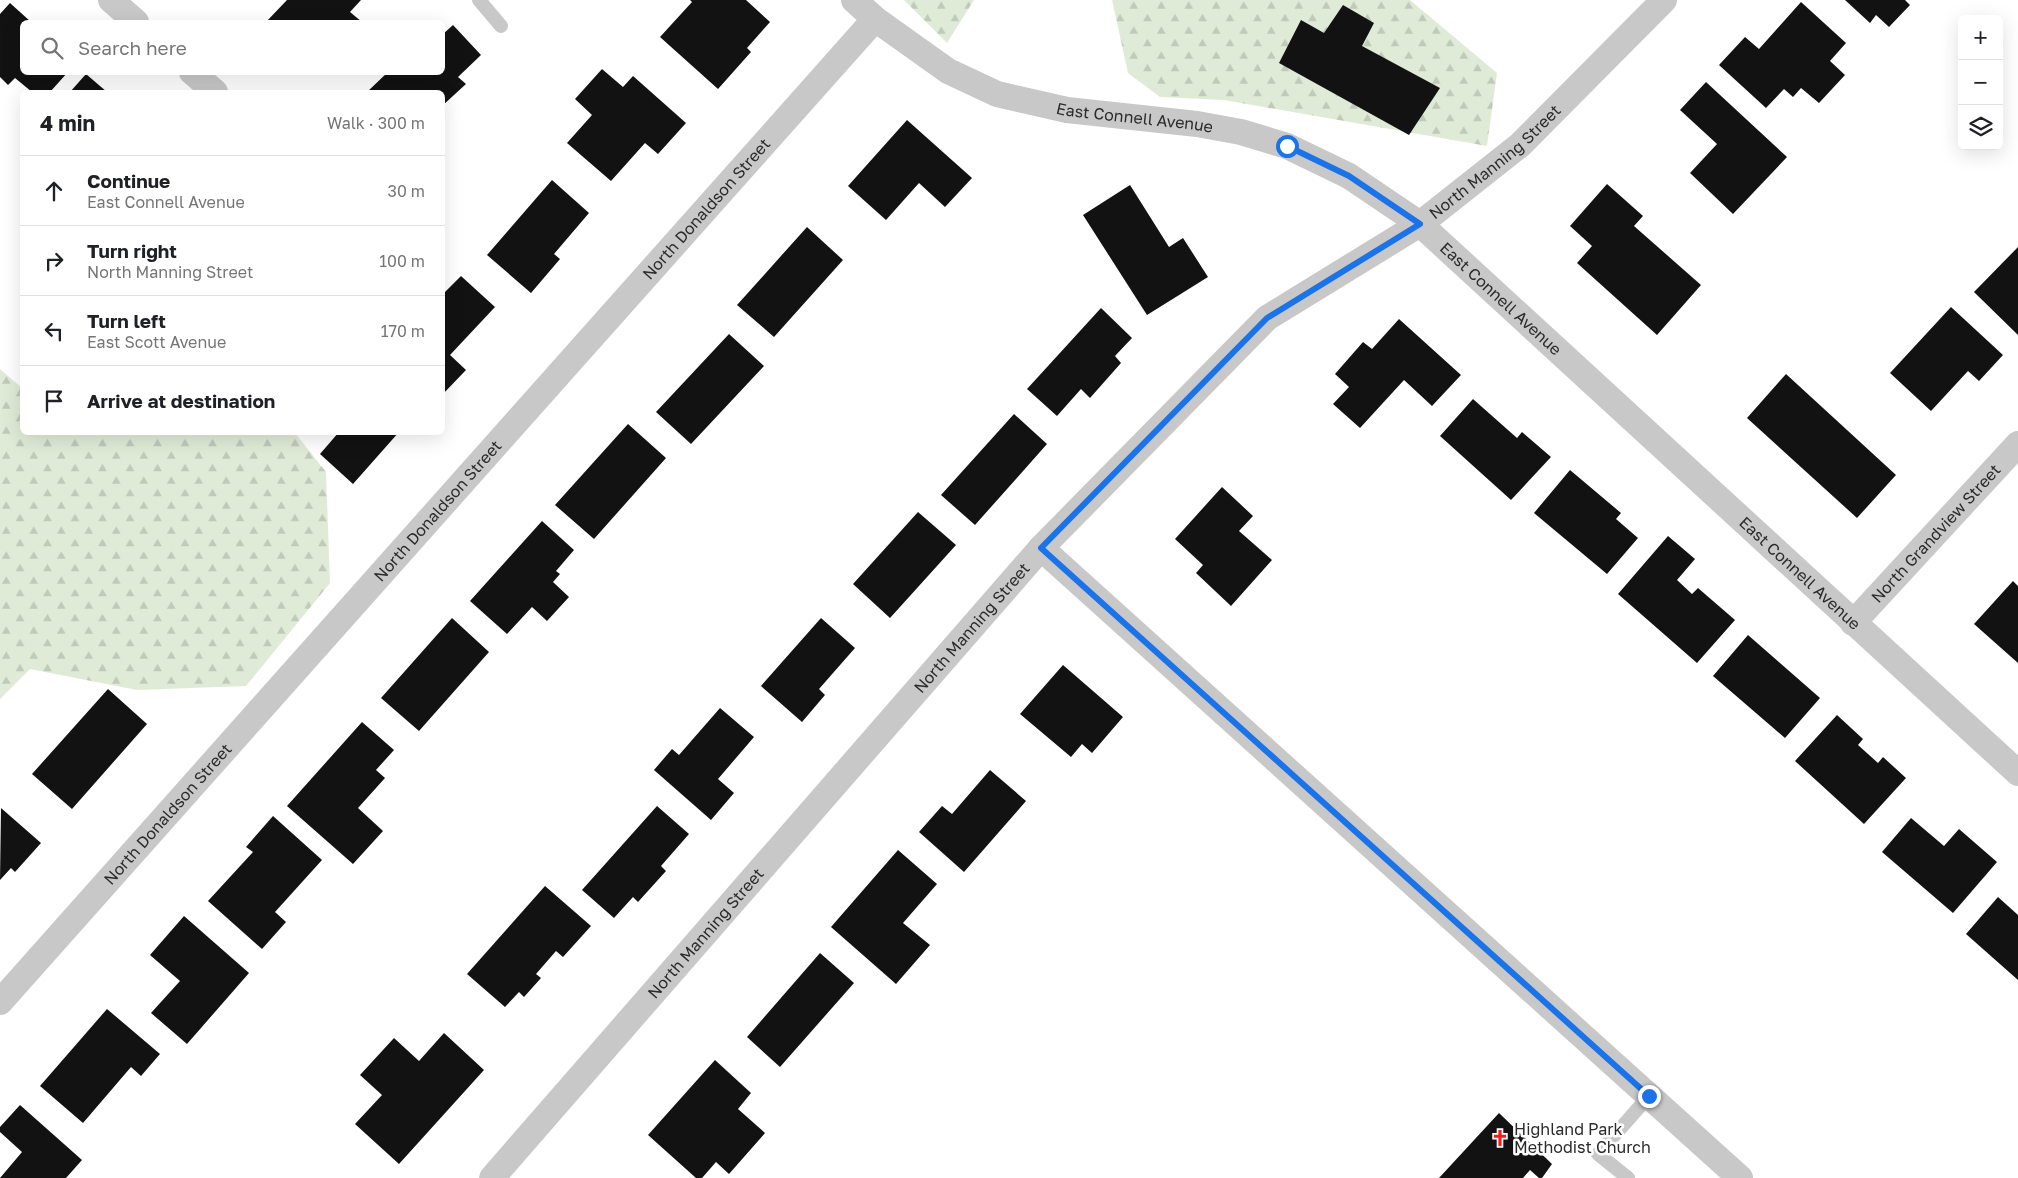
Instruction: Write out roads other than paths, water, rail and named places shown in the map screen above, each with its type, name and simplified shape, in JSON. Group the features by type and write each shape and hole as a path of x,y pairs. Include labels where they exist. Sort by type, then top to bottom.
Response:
{"street":[{"path":"111,0 134,20"},
{"name":"East Connell Avenue","path":"854,0 875,19 948,71 997,94 1066,110 1197,124 1241,132 1278,143 1349,176 1420,224 2018,773"},
{"name":"North Manning Street","path":"492,1178 1041,548 1267,318 1420,224 1520,145 1664,0"},
{"name":"North Donaldson Street","path":"0,1002 875,19"},
{"path":"195,75 213,90"},
{"name":"North Grandview Street","path":"1853,623 2018,444"},
{"path":"1041,548 1740,1178"}],"lane":[{"path":"479,0 501,26"},
{"path":"1628,1178 1598,1154 1649,1096"}],"place":[{"name":"Highland Park Methodist Church","path":"1500,1138"}]}
